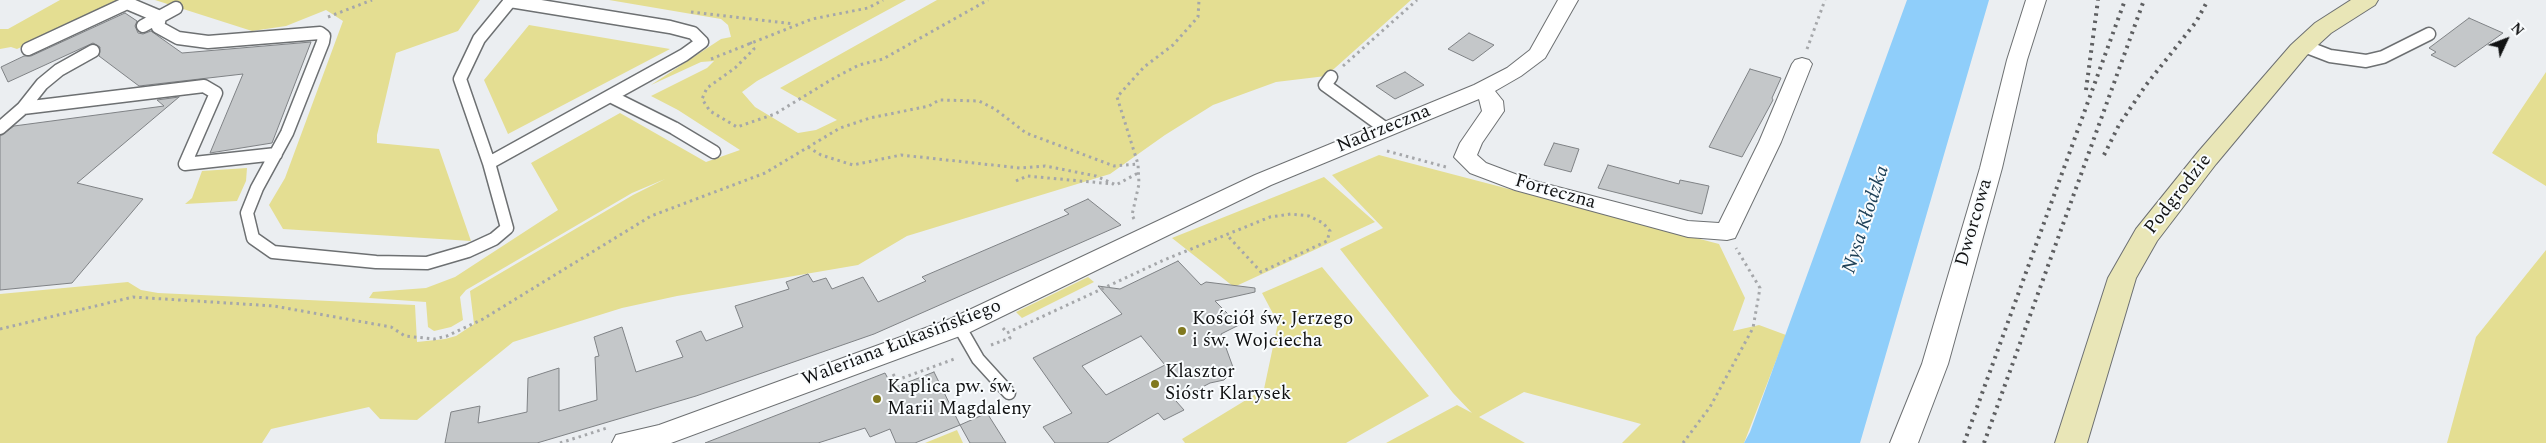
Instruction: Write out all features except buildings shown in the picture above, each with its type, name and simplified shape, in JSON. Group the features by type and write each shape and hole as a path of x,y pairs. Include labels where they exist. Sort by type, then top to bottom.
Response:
{"main road":[{"name":"Podgrodzie","path":"2071,443 2114,298 2132,258 2165,211 2207,158 2304,46 2338,17 2367,0"}],"street":[{"name":"Nadrzeczna","path":"1170,225 1263,180 1385,139 1514,72 1538,54 1568,0"},
{"name":"Dworcowa","path":"1904,443 1935,364 1991,168 2017,60 2036,0"},
{"path":"1727,232 1770,142 1802,64"},
{"path":"1478,168 1466,157 1471,143 1493,111 1492,101 1482,90"},
{"name":"Forteczna","path":"1478,168 1523,185 1688,229 1727,232"},
{"name":"Waleriana Łukasińskiego","path":"621,434 662,439 959,326 1170,225"}],"lane":[{"path":"160,17 158,27 178,38 208,42 306,33 320,33 324,36 276,154 257,188 247,213 253,238 272,252 376,262 427,262 468,251 494,240 507,228 489,163 460,79 479,39 510,0 670,27 693,33 702,42 684,56 489,163"},
{"path":"28,49 127,3 160,17"},
{"path":"143,26 176,8"},
{"path":"2304,46 2330,56 2366,61 2384,57 2430,34"},
{"path":"0,128 23,108 42,84 59,70 93,51"},
{"path":"1331,77 1326,84 1385,139"},
{"path":"23,108 204,86 216,93 185,164 276,154"},
{"path":"610,96 674,128 714,152"},
{"path":"959,326 978,359 1009,393"}],"path":[{"path":"743,46 797,25 868,8 883,0"},
{"path":"750,42 754,49 735,68 707,88 702,99 710,111 737,127 775,114 859,65 884,59 988,0"},
{"path":"1130,221 1134,219 1132,215 1139,184 1138,164 1117,97 1144,67 1173,44 1198,17 1199,0"},
{"path":"1331,77 1417,0"},
{"path":"1802,64 1825,0"},
{"path":"686,11 797,25"},
{"path":"0,329 133,297 274,306 391,328 405,336 434,339 447,336 482,319 651,216 765,173 840,128 870,118 929,106 939,100 979,101 995,109 1026,133 1114,166 1138,164"},
{"path":"1385,139 1469,173 1478,168"},
{"path":"808,147 821,155 853,165 901,155 1020,168 1044,166 1096,176 1116,184"},
{"path":"1016,181 1027,176 1116,184 1138,173"},
{"path":"1001,325 1007,333 1164,260 1270,217 1291,214 1309,216 1323,223 1330,231 1327,241 1260,272 1227,235"},
{"path":"1683,443 1710,406 1753,328 1760,288 1727,232"},
{"path":"560,443 621,434"}],"shaded area":[{"path":"60,0 123,0 17,49 11,47 0,49 0,29 8,29"},
{"path":"155,0 480,0 458,31 396,53 377,135 377,143 439,149 471,241 283,229 269,205 285,178 343,21 326,10 286,26 252,31"},
{"path":"609,0 906,0 757,81 742,92 755,107 798,133 816,130 837,120 780,88 937,0 1411,0 1326,76 1276,82 1213,105 1165,135 1110,174 907,236 858,265 677,296 622,308 513,342 417,420 380,419 369,407 271,429 262,443 0,443 0,294 128,282 141,290 158,293 415,305 417,342 445,339 456,336 474,324 470,291 633,195 665,179 632,193 466,290 460,297 463,320 451,327 434,331 428,327 426,302 369,298 373,292 426,288 455,277 558,210 531,163 620,113 706,162 740,150 678,110 651,96 707,68 714,61 701,62 651,85 721,39 731,37 728,25 721,19"},
{"path":"529,25 670,49 508,134 484,80"},
{"path":"2546,72 2546,186 2492,153"},
{"path":"1379,155 1719,244 1745,298 1733,331 1759,325 1786,335 1744,443 1622,443 1641,424 1524,392 1479,417 1525,443 1386,443 1457,405 1472,413 1453,393 1340,249 1383,228 1332,175"},
{"path":"247,168 246,181 237,201 185,204 192,198 202,171"},
{"path":"1324,177 1375,222 1234,287 1172,238"},
{"path":"2546,250 2546,443 2447,443 2476,337"},
{"path":"1322,267 1429,396 1346,443 1185,443 1182,439 1264,389 1278,323 1262,293"},
{"path":"1088,277 1094,282 1022,318 1016,312"},
{"path":"957,430 963,443 925,443"}],"water":[{"name":"Nysa Kłodzka","path":"1907,0 1989,0 1860,443 1744,443 1750,432"}],"railway":[{"path":"2086,90 2098,0"},
{"path":"1964,443 2125,0"},
{"path":"1984,443 2144,0"},
{"path":"2104,155 2119,125 2146,85 2196,22 2208,0"}],"place":[{"name":"Kościół św. Jerzego i św. Wojciecha","path":"1182,331"},
{"name":"Klasztor Sióstr Klarysek","path":"1155,384"},
{"name":"Kaplica pw. św. Marii Magdaleny","path":"877,399"}]}
